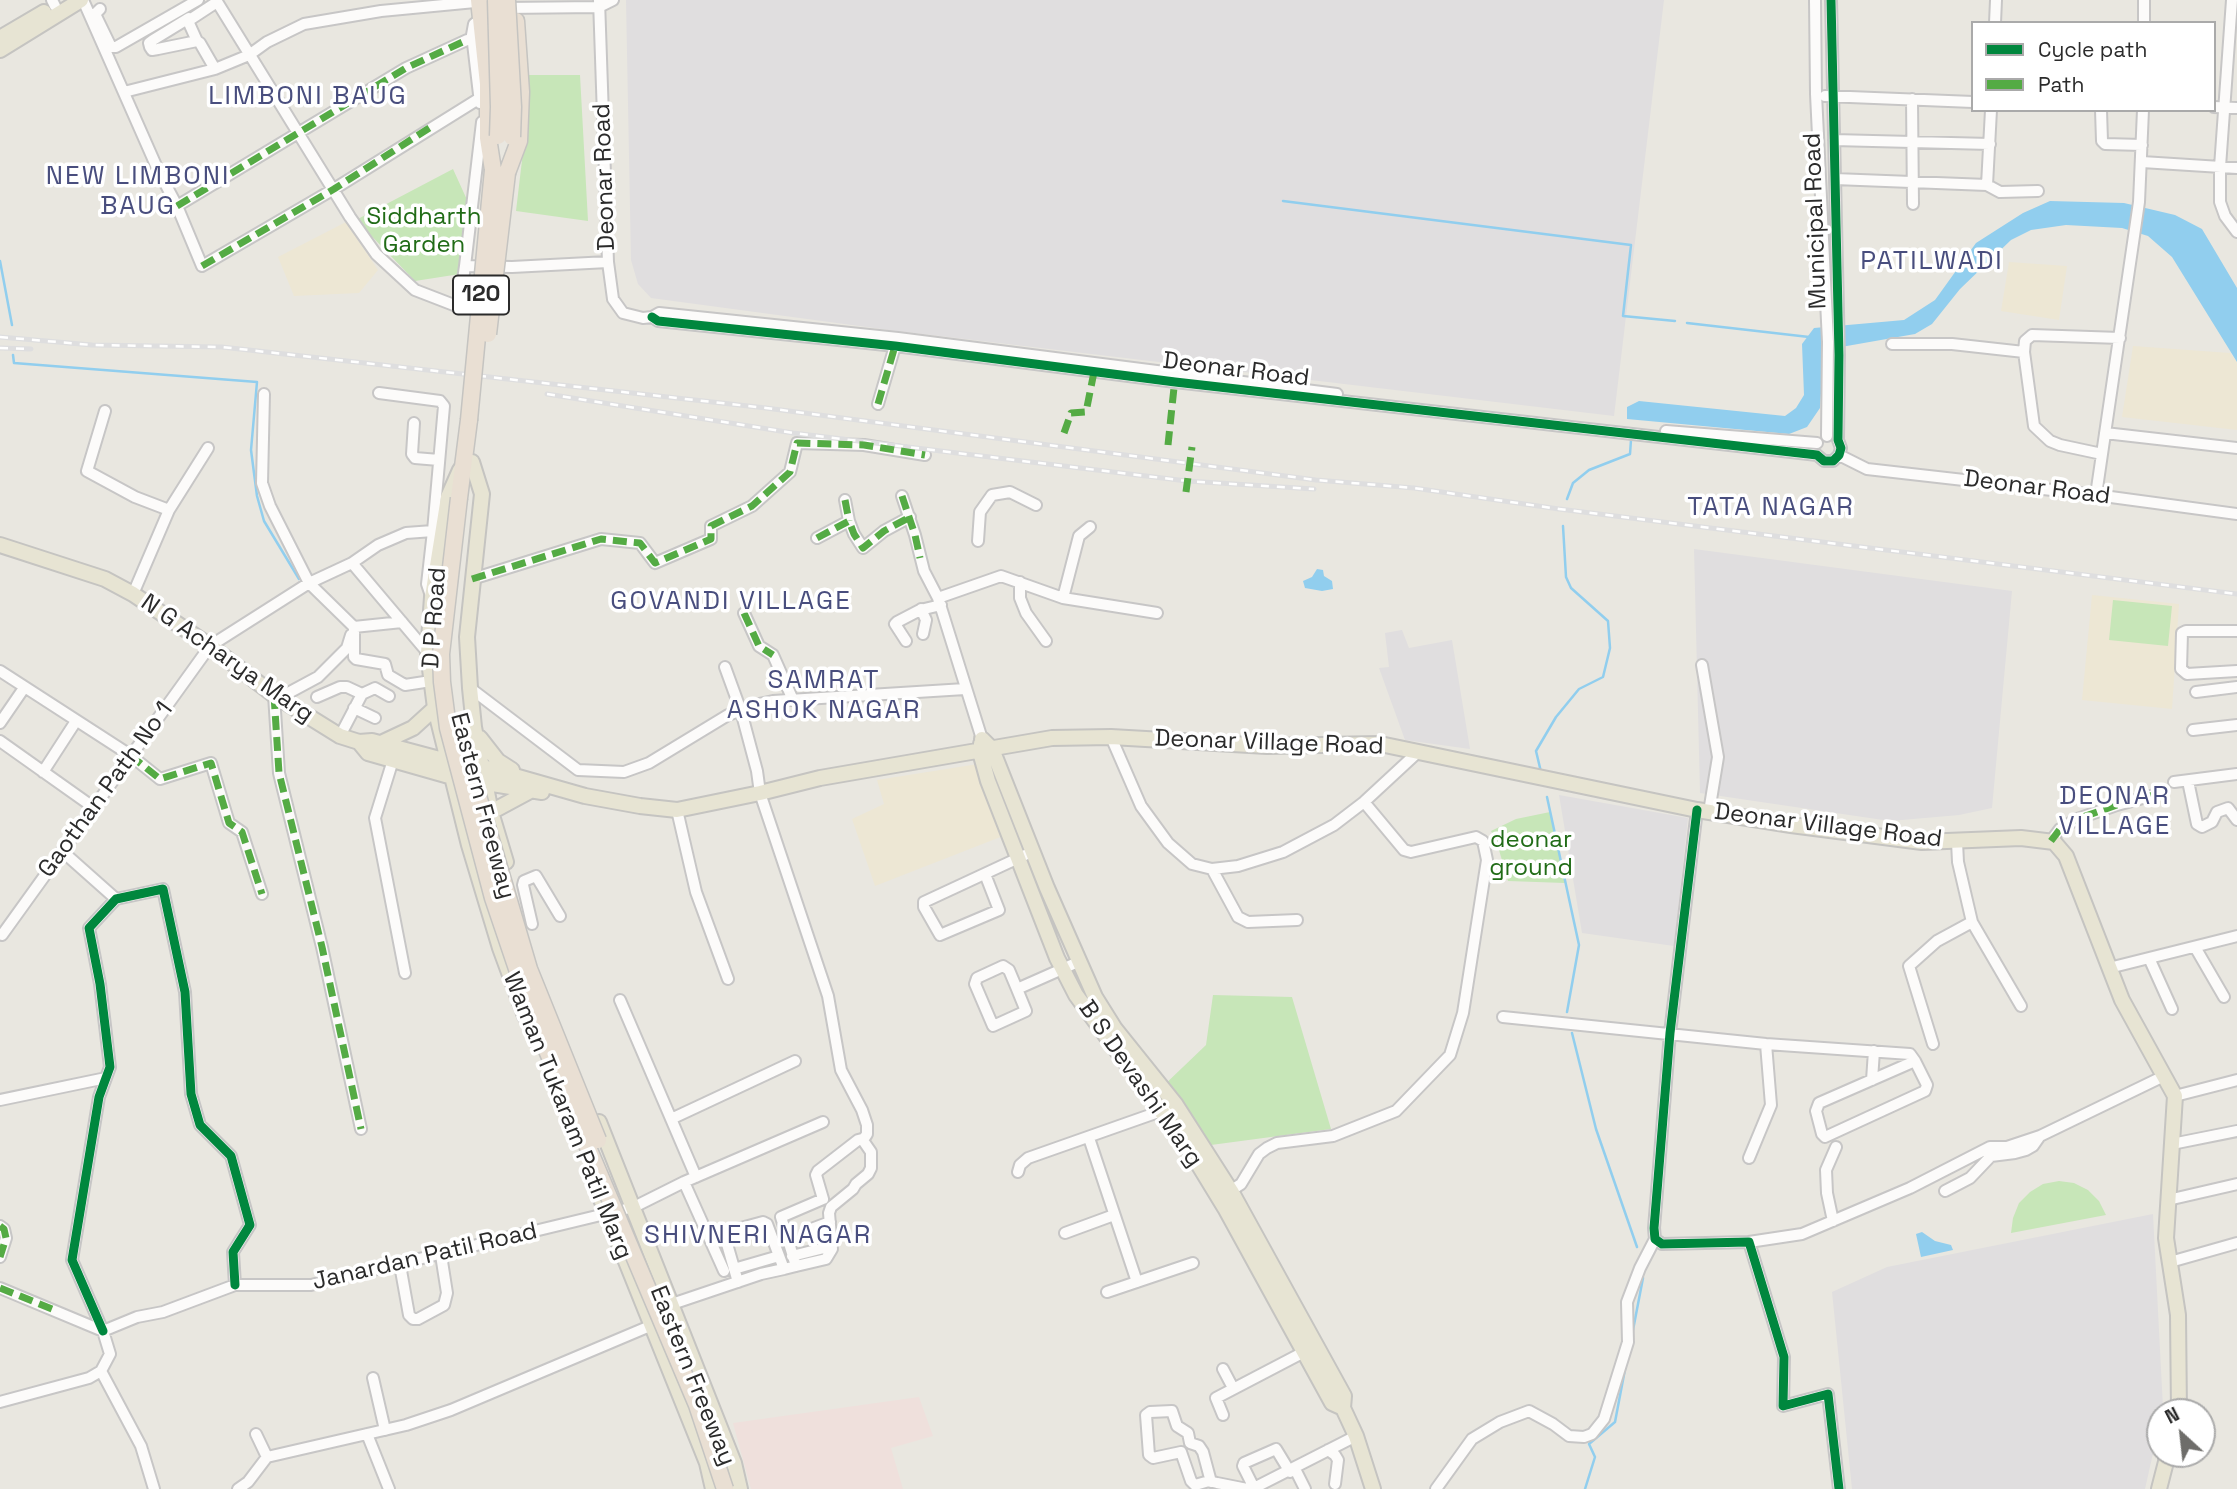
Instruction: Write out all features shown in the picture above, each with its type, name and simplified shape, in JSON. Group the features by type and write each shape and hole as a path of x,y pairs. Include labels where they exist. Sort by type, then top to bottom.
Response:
{"highway":[{"name":"Eastern Freeway","path":"496,0 499,107 505,136"},
{"name":"Eastern Freeway","path":"512,3 513,107 505,136 500,172 464,499 451,654 456,722 528,969 644,1259 712,1417 737,1489"},
{"path":"500,172 519,141 521,92 512,3"},
{"path":"477,5 488,84 488,138 500,172"},
{"name":"Eastern Freeway","path":"464,499 441,654 442,682 448,728 489,885 535,1022 697,1405 725,1489"}],"main road":[{"path":"0,50 82,0"},
{"path":"0,38 57,2"},
{"name":"Waman Tukaram Patil Marg","path":"468,462 482,494 467,637 470,688 474,727 491,813 521,900 535,964 734,1463 737,1489"},
{"name":"D P Road","path":"451,777 435,708 428,653 432,597 448,497 468,462"},
{"name":"N G Acharya Marg","path":"0,545 105,579 133,594 277,696 340,736 359,742 368,753 451,777 485,783 531,786"},
{"path":"381,743 413,728 435,708"},
{"path":"474,727 498,761 531,786"},
{"name":"Deonar Village Road","path":"531,786 569,790 586,796 677,810 820,778 985,747 1052,738 1111,737 1267,746 1380,744 1703,811 1791,825 1922,842 2021,838 2051,841"},
{"path":"359,742 372,741 447,761 483,767 531,786"},
{"name":"B S Devashi Marg","path":"985,747 1018,858 1062,968 1076,995 1100,1031 1225,1195 1344,1396 1343,1408 1356,1436 1373,1489"},
{"name":"Waman Tukaram Patil Marg","path":"451,777 468,845 500,948 707,1463 712,1489"},
{"name":"B S Devashi Marg","path":"995,778 1033,851 1095,997 1115,1029 1176,1105 1332,1403 1343,1408"},
{"path":"491,813 531,786"},
{"path":"2051,841 2066,856 2122,1000 2175,1096 2166,1238 2178,1315 2179,1398"},
{"path":"2159,1489 2164,1468"}],"street":[{"path":"82,0 125,85 138,83"},
{"path":"100,9 96,13 111,47 116,47 198,0"},
{"path":"124,92 215,69 249,55 267,42 304,24 434,0"},
{"path":"405,5 599,4 613,0"},
{"name":"Municipal Road","path":"1815,0 1817,97 1833,321 1838,440"},
{"name":"Municipal Road","path":"1830,0 1835,179 1833,321"},
{"path":"1994,21 1996,0"},
{"path":"2144,0 2144,21"},
{"path":"2232,0 2219,108 2220,202 2225,216 2237,232"},
{"path":"197,41 152,50 149,43 217,1 376,254 415,290 459,307 482,121 472,32 477,5"},
{"name":"Deonar Road","path":"599,4 608,262 613,299 623,313 643,318 652,317 657,321 683,320 827,335 1598,428 1785,446 1817,455"},
{"path":"189,18 188,24 215,69"},
{"path":"171,29 178,45"},
{"path":"177,206 406,68 467,40"},
{"path":"115,63 124,92 202,266 334,189 480,98"},
{"path":"1817,97 1971,102"},
{"path":"1912,99 1913,204"},
{"path":"2219,108 2237,108"},
{"path":"1987,186 1991,112"},
{"path":"2101,112 2102,141 2105,144 2142,145"},
{"path":"2096,495 2139,202 2143,112"},
{"path":"1834,140 1990,144"},
{"path":"2142,162 2237,167"},
{"path":"1835,179 1987,186 2000,192 2038,191"},
{"path":"465,266 512,267 608,262"},
{"name":"Deonar Road","path":"827,335 895,346 1052,362"},
{"path":"2102,454 2050,441 2034,426 2024,352 2025,341 2032,335 2120,338"},
{"path":"1892,344 1952,344 2024,352"},
{"path":"878,404 895,346"},
{"name":"Municipal Road","path":"1827,436 1834,356"},
{"path":"379,393 440,401 444,406 427,584 432,597"},
{"path":"264,394 262,483 270,506 307,584 349,629 351,638 347,648 318,677 277,696 279,773 322,947 361,1129"},
{"path":"105,411 87,471 135,497 169,510"},
{"path":"414,424 412,454 415,458 439,460"},
{"path":"2105,433 2237,448"},
{"path":"1827,436 1838,440 1841,448 1839,455 1828,461 1817,455 1817,443 1827,436"},
{"path":"472,579 601,539 640,543 655,562 711,539 711,526 752,506 790,472 797,443 864,445 925,455"},
{"name":"Deonar Road","path":"1785,446 1817,443"},
{"path":"133,594 169,510 208,448"},
{"name":"Deonar Road","path":"1839,455 1867,469 2237,514"},
{"path":"978,541 979,512 992,495 1010,492 1036,505"},
{"name":"B S Devashi Marg","path":"902,496 924,572 945,619 985,747"},
{"path":"845,500 849,521 863,548 884,531 910,517"},
{"path":"817,538 849,521"},
{"path":"1063,598 1079,536 1090,527"},
{"path":"210,646 282,604 307,584 352,563 378,545 406,533 433,531"},
{"path":"352,563 428,653"},
{"path":"906,641 895,624 1001,576 1063,598 1157,613"},
{"path":"1020,583 1020,598 1026,613 1046,641"},
{"path":"307,584 355,627 356,659 385,664 388,676 405,685 431,681"},
{"path":"921,610 925,617 924,630 945,619"},
{"path":"744,613 760,646 773,655 793,700"},
{"path":"355,627 402,622"},
{"path":"2237,631 2182,633 2181,668 2187,674 2237,671"},
{"name":"Gaothan Path No 1","path":"2,935 210,646"},
{"path":"1436,1489 1472,1439 1500,1422 1529,1412 1553,1423 1569,1436 1584,1437 1592,1434 1604,1419 1628,1342 1627,1302 1640,1268 1656,1239 1655,1216 1670,1034 1703,811 1718,757 1702,665"},
{"path":"672,1304 780,1270 794,1261 826,1258 832,1246 830,1222 827,1203 816,1175 867,1135 862,1110 841,1070 828,996 760,793 741,711 725,667"},
{"path":"0,671 130,755 160,779 211,763 229,823 242,832 262,894"},
{"path":"317,697 340,687 347,687 362,694"},
{"path":"2196,692 2237,687"},
{"path":"0,723 24,688"},
{"path":"340,736 362,694 375,688 389,696"},
{"path":"470,688 578,770 624,772 649,763 728,715 773,701 965,689"},
{"path":"355,708 375,718"},
{"path":"43,772 76,721"},
{"path":"2193,730 2237,725"},
{"path":"1111,737 1141,806 1168,843 1192,864 1212,869 1238,866 1283,852 1334,825 1364,802 1418,752"},
{"path":"0,741 93,807"},
{"path":"393,760 375,818 405,973"},
{"path":"2174,782 2237,774"},
{"path":"2188,781 2197,824 2202,827 2212,822 2217,811 2228,808 2237,820"},
{"path":"2051,841 2060,829 2077,819 2117,804 2154,796"},
{"path":"1225,1195 1241,1184 1259,1154 1267,1147 1277,1143 1333,1136 1396,1111 1450,1055 1463,1013 1487,860 1483,841 1476,837 1411,852 1404,850 1364,802"},
{"path":"677,810 696,892 728,979"},
{"path":"1957,842 1958,862 1972,922 2021,1006"},
{"path":"62,851 116,899"},
{"path":"985,874 999,910 940,935 924,907 924,901 1033,851"},
{"path":"1212,869 1238,917 1248,922 1297,920"},
{"path":"532,924 521,900 524,881 536,876 560,916"},
{"path":"0,1402 89,1378 101,1371 110,1354 103,1331 72,1260 99,1097 110,1067 100,984 89,928 116,899 163,889 185,992 191,1094 200,1125 231,1156 250,1225 233,1252 235,1285"},
{"path":"1934,1044 1909,966 1937,941 1972,922"},
{"path":"2109,968 2237,936"},
{"path":"2194,947 2224,997"},
{"path":"2148,958 2172,1009"},
{"path":"1017,989 1078,962"},
{"path":"1003,966 1009,970 1017,989 1026,1011 993,1026 975,981 1003,966"},
{"path":"620,1000 696,1177"},
{"path":"1503,1017 1766,1044 1910,1054 1915,1061 1927,1085 1925,1091 1825,1137 1816,1111 1819,1103 1915,1061"},
{"path":"1749,1158 1771,1105 1766,1044"},
{"path":"1872,1080 1874,1051"},
{"path":"671,1119 795,1061"},
{"path":"1656,1239 1662,1244 1749,1242 1802,1234 1910,1188 1990,1147 2007,1147 2040,1136 2164,1076"},
{"path":"0,1100 106,1078"},
{"path":"2175,1096 2237,1080"},
{"path":"1018,1172 1020,1165 1028,1158 1176,1105"},
{"name":"Janardan Patil Road","path":"103,1331 235,1285 311,1285 634,1208 684,1182 823,1122"},
{"path":"2172,1144 2237,1130"},
{"path":"1945,1191 1970,1178 1991,1156 2026,1150 2033,1146 2040,1136"},
{"path":"1088,1138 1137,1282"},
{"path":"794,1261 780,1217 848,1195 856,1184 869,1174 871,1152 863,1140"},
{"path":"1833,1221 1826,1170 1836,1147"},
{"path":"684,1182 729,1270 738,1282"},
{"path":"2168,1200 2237,1184"},
{"path":"1065,1233 1114,1215"},
{"path":"729,1270 726,1232 763,1222 767,1224 780,1270"},
{"path":"806,1231 830,1222"},
{"path":"0,1226 4,1229 6,1238 0,1258"},
{"path":"1749,1242 1784,1357 1783,1406 1828,1394 1839,1489"},
{"path":"2170,1262 2237,1243"},
{"path":"400,1265 409,1315 418,1319 444,1305 447,1293 441,1255"},
{"path":"729,1270 775,1257"},
{"path":"1107,1292 1193,1263"},
{"path":"0,1288 103,1331"},
{"path":"238,1489 248,1482 267,1457 385,1430 452,1410 650,1326"},
{"path":"1223,1415 1216,1398 1304,1352"},
{"path":"1223,1369 1233,1388"},
{"path":"101,1371 141,1446 155,1489"},
{"path":"373,1378 385,1430"},
{"path":"1211,1482 1203,1452 1199,1446 1190,1443 1188,1433 1177,1426 1172,1411 1150,1412 1146,1415 1149,1455 1153,1458 1181,1452 1191,1481 1195,1485 1211,1482 1251,1489 1356,1436"},
{"path":"256,1434 267,1457"},
{"path":"367,1434 389,1489"},
{"path":"1251,1489 1244,1463 1276,1449 1305,1489"},
{"path":"1328,1451 1338,1460 1335,1484"}],"shaded area":[{"path":"626,0 1664,0 1614,416 889,330 651,298 638,284 631,260"},
{"path":"346,222 378,270 359,293 294,296 278,257"},
{"path":"2009,262 2067,266 2059,320 2001,311"},
{"path":"2133,346 2230,353 2237,362 2237,430 2122,417"},
{"path":"1694,549 2012,591 1992,808 1959,815 1890,821 1700,793"},
{"path":"2092,595 2179,604 2172,709 2082,700"},
{"path":"1402,630 1409,648 1452,640 1470,749 1405,740 1379,668 1389,667 1385,633"},
{"path":"978,764 1003,836 875,886 852,819 884,804 877,780"},
{"path":"1559,795 1688,818 1674,946 1582,933"},
{"path":"2153,1214 2162,1398 2146,1398 2146,1468 2150,1468 2145,1489 1852,1489 1832,1292 1887,1267"},
{"path":"919,1397 933,1436 891,1448 903,1489 751,1489 733,1423"}],"green space":[{"path":"526,75 580,75 588,221 516,211 527,118"},
{"name":"Siddharth Garden","path":"453,169 468,202 460,274 415,281 356,220"},
{"path":"2113,600 2172,606 2168,646 2109,640"},
{"name":"deonar ground","path":"1550,812 1565,883 1508,881 1499,850 1504,846 1499,845 1491,831 1516,819"},
{"path":"1213,995 1292,997 1331,1129 1211,1145 1160,1089 1206,1045"},
{"path":"2059,1181 2074,1183 2088,1190 2099,1201 2106,1215 2011,1233 2019,1203 2043,1184"}],"water":[{"path":"2050,201 2124,203 2175,215 2202,229 2237,288 2237,362 2172,257 2148,236 2122,228 2066,225 2031,230 2011,240 1960,289 1932,324 1915,334 1824,350 1820,408 1807,427 1789,434 1627,419 1627,407 1639,401 1785,416 1796,408 1804,395 1802,344 1814,328 1904,320 1935,300 1976,243 2023,213"},
{"path":"1317,569 1323,570 1324,576 1332,581 1333,589 1322,591 1305,588 1303,581 1312,577"},
{"path":"1922,1232 1935,1241 1951,1245 1953,1250 1921,1257 1916,1234"}],"waterway":[{"path":"1283,201 1631,245 1623,316 1675,321"},
{"path":"0,261 12,325"},
{"path":"1687,323 1809,337"},
{"path":"13,355 14,363 257,382 251,450 257,496 264,521 299,579"},
{"path":"1567,499 1573,483 1589,470 1630,454 1631,440"},
{"path":"1541,772 1536,751 1556,717 1579,689 1603,677 1610,648 1608,621 1571,588 1566,577 1563,526"},
{"path":"1547,797 1579,945 1567,1012"},
{"path":"1572,1033 1596,1129 1637,1247"},
{"path":"1633,1330 1643,1278"},
{"path":"1585,1489 1595,1457 1589,1444 1615,1422 1626,1364"}],"railway":[{"path":"0,337 92,345 222,347 766,408 1316,480 1414,488 1559,509 2237,594"},
{"path":"0,348 31,349"},
{"path":"547,394 793,433 1187,481 1314,489"}],"marked path":[{"path":"177,206 406,68 467,40"},
{"path":"202,266 334,189 434,125"},
{"path":"878,404 895,346"},
{"path":"1064,433 1071,413 1086,412 1094,372"},
{"path":"1168,445 1175,378"},
{"path":"472,579 601,539 640,543 655,563 711,539 711,526 752,506 790,472 797,443 864,445 925,455"},
{"path":"1186,492 1192,447"},
{"path":"902,496 920,558"},
{"path":"845,500 849,521"},
{"path":"817,538 849,521 863,548 884,531 910,517"},
{"path":"744,613 759,646 773,655"},
{"path":"274,695 279,773 322,947 361,1129"},
{"path":"130,755 160,779 211,763 229,823 242,832 262,894"},
{"path":"2051,841 2060,829 2077,819 2154,795"},
{"path":"0,1226 4,1229 6,1238 0,1257"},
{"path":"0,1288 52,1309"}],"cycle path":[{"path":"652,317 658,321 895,346 1175,382 1817,455 1824,461 1833,461 1841,448 1838,440 1839,355 1831,0"},
{"path":"1697,810 1670,1033 1655,1239 1662,1244 1749,1242 1784,1357 1783,1406 1828,1394 1839,1489"},
{"path":"103,1331 72,1260 99,1097 110,1067 100,984 89,928 116,899 163,889 185,992 191,1094 200,1125 231,1156 250,1225 233,1252 235,1285"}],"district":[{"name":"LIMBONI BAUG","path":"308,97"},
{"name":"NEW LIMBONI BAUG","path":"138,192"},
{"name":"PATILWADI","path":"1932,262"},
{"name":"TATA NAGAR","path":"1771,508"},
{"name":"GOVANDI VILLAGE","path":"731,602"},
{"name":"SAMRAT ASHOK NAGAR","path":"824,696"},
{"name":"DEONAR VILLAGE","path":"2115,812"},
{"name":"SHIVNERI NAGAR","path":"758,1236"}]}
